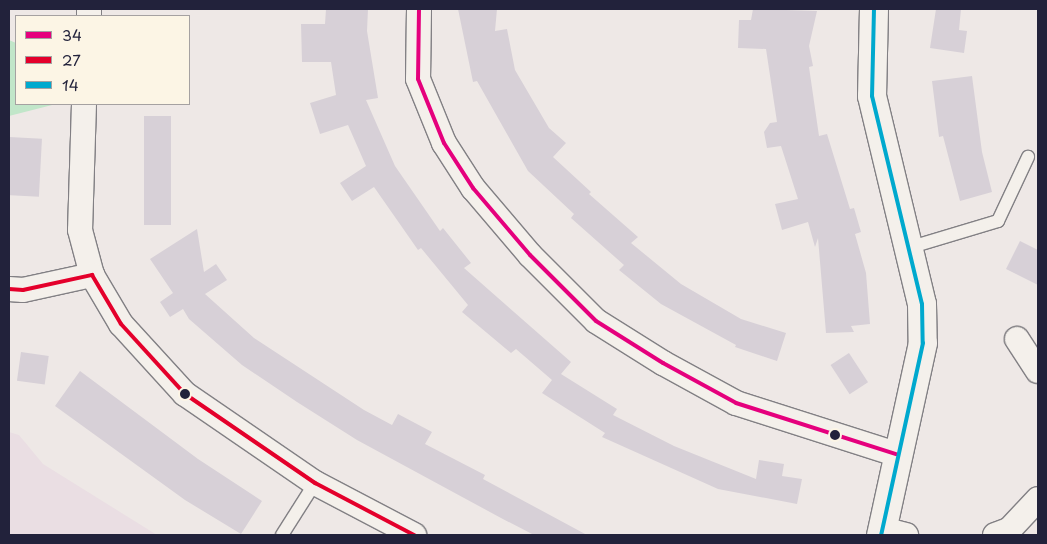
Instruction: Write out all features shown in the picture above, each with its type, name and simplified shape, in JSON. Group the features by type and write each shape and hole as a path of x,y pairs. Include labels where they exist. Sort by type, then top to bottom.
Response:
{"street":[{"path":"418,9 418,79 444,143 473,188 530,255 596,321 663,363 736,403 896,454"},
{"path":"874,9 872,96 922,304 923,343 896,454 890,533"},
{"path":"84,105 80,230 92,275 121,324 185,394 315,483 414,535"},
{"path":"9,288 23,290 92,275"},
{"path":"1017,339 1038,371"},
{"path":"995,535 1008,530 1038,500"}],"lane":[{"path":"908,248 998,221 1028,157"},
{"path":"282,535 315,483"}],"shaded area":[{"path":"9,432 19,435 43,464 157,535 9,535"}],"green space":[{"path":"9,40 15,43 15,105 52,105 9,116"}],"building":[{"path":"326,9 368,9 367,31 378,98 366,100 395,166 440,231 443,228 471,263 464,268 571,362 561,374 617,409 613,415 674,446 756,479 759,460 784,464 782,476 802,479 797,504 718,489 602,437 605,433 542,393 552,380 516,349 511,353 462,312 468,305 421,248 418,250 374,187 352,201 340,183 366,166 348,125 320,134 310,103 336,95 331,62 302,62 301,24 325,24"},
{"path":"458,9 497,9 495,31 507,29 515,70 549,128 566,143 553,157 591,192 589,194 638,237 631,243 681,284 741,319 786,333 777,361 735,347 736,345 661,304 619,270 624,265 571,218 574,214 528,171 477,81 473,82"},
{"path":"753,9 817,11 809,46 813,66 809,67 819,136 827,134 850,209 854,208 861,232 855,234 866,273 870,324 851,326 854,332 826,333 818,238 815,247 808,222 782,230 775,204 798,199 781,146 767,148 764,132 770,123 777,122 766,49 738,48 739,20 751,20"},
{"path":"936,9 961,9 959,30 967,31 964,53 930,48"},
{"path":"972,76 982,152 992,192 960,201 943,136 939,137 932,81"},
{"path":"144,116 171,116 171,225 144,225"},
{"path":"9,137 42,139 39,197 9,195"},
{"path":"197,229 204,272 216,264 227,280 205,294 254,338 364,410 392,425 398,414 432,432 425,444 485,475 483,479 587,535 534,535 501,518 357,440 297,402 242,365 189,319 183,309 170,317 160,302 173,293 150,259"},
{"path":"1020,241 1038,250 1038,285 1006,269"},
{"path":"21,352 49,356 45,385 17,381"},
{"path":"849,353 868,382 850,394 831,365"},
{"path":"80,371 198,459 262,501 241,534 185,500 55,406"}],"transit line":[{"name":"34","path":"419,9 418,79 444,143 473,188 530,255 596,321 663,363 736,403 896,454"},
{"name":"14","path":"874,9 872,96 922,304 923,343 881,535"},
{"name":"27","path":"9,289 23,290 92,275 121,324 185,394 315,483 414,535"}]}
